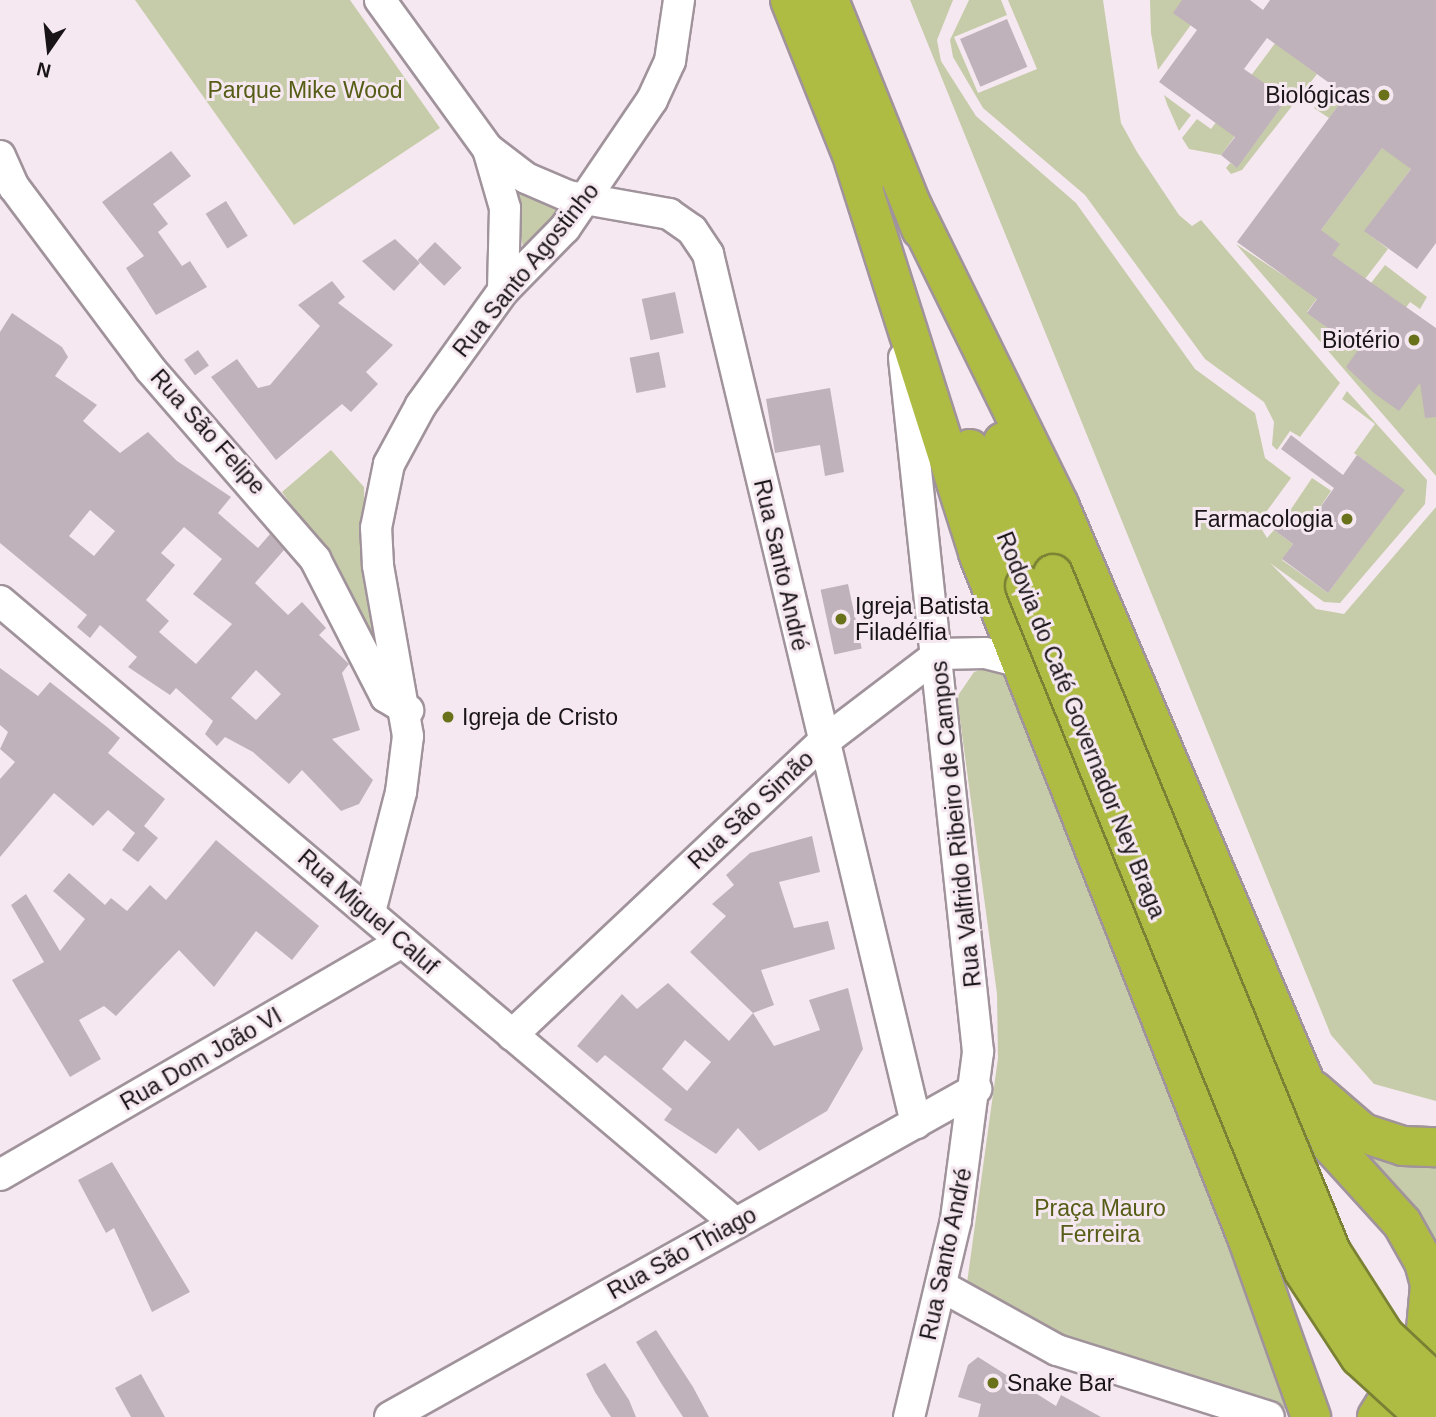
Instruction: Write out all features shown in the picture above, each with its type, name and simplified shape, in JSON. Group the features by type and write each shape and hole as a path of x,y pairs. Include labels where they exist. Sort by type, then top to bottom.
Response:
{"highway":[{"name":"Rodovia do Café Governador Ney Braga","path":"790,0 854,161 1331,1252 1384,1335 1436,1387"},
{"name":"Rodovia do Café Governador Ney Braga","path":"828,0 912,206 1039,580 1303,1270 1360,1357 1424,1417"},
{"path":"854,161 898,309 1021,662 1297,1374 1311,1417"},
{"path":"912,206 1059,505 1295,1068 1332,1146 1402,1223 1430,1285 1425,1340 1377,1417"},
{"path":"1295,1068 1333,1112 1363,1133 1403,1146 1436,1147"},
{"path":"1297,1374 1297,1417"},
{"path":"1424,1417 1436,1387"}],"street":[{"path":"380,0 488,149 505,208 503,291"},
{"name":"Rua Santo Agostinho","path":"370,912 407,764 408,710 378,565 379,497 389,464 421,405 503,291 546,251 585,200 663,80 680,0"},
{"name":"Rua Santo André","path":"488,149 526,178 585,200 669,214 692,230 708,254 822,743 915,1123"},
{"name":"Rua São Felipe","path":"0,156 7,196 150,369 315,559 386,697 408,710"},
{"name":"Rua Valfrido Ribeiro de Campos","path":"898,309 939,654 976,1010 976,1090"},
{"name":"Rua Miguel Caluf","path":"0,601 735,1223"},
{"path":"939,654 985,653 1021,662"},
{"name":"Rua São Simão","path":"512,1035 822,743 939,654"},
{"name":"Rua Dom João VI","path":"0,1175 402,942"},
{"name":"Rua Santo André","path":"909,1417 941,1286 976,1090"},
{"name":"Rua São Thiago","path":"390,1417 976,1090"},
{"path":"941,1286 1058,1350 1269,1417"}],"green space":[{"name":"Parque Mike Wood","path":"135,0 350,0 440,128 294,225"},
{"path":"910,0 953,0 937,40 941,61 976,116 1076,203 1195,369 1255,413 1265,458 1291,478 1258,523 1267,538 1274,530 1293,544 1282,560 1328,593 1404,490 1354,453 1375,424 1342,399 1347,391 1427,480 1425,504 1340,603 1324,602 1270,563 1316,609 1344,614 1436,507 1436,1101 1374,1084 1331,1035"},
{"path":"969,0 1001,0 1007,15 954,37 978,93 1037,69 1008,0 1103,0 1121,123 1137,152 1179,215 1192,226 1201,220 1340,383 1300,437 1290,431 1277,450 1272,445 1274,422 1264,402 1205,359 1085,195 983,108 953,57 950,40"},
{"path":"1150,0 1209,0 1158,70 1151,33"},
{"path":"1297,14 1283,49 1317,74 1242,170 1231,174 1226,168 1230,163 1237,167 1286,100 1235,136 1221,155 1189,149 1182,138 1197,119 1211,129"},
{"path":"1388,39 1329,118 1314,108 1363,42"},
{"path":"1164,95 1191,115 1179,131 1167,104"},
{"path":"1407,114 1436,135 1365,231 1388,249 1365,279 1343,263 1307,312 1355,349 1392,300 1371,283 1385,265 1427,297 1420,309 1410,302 1400,316 1436,392 1436,476 1236,244 1286,277"},
{"path":"512,182 570,205 525,259"},
{"path":"331,450 364,487 365,555 395,693 336,568 282,492"},
{"path":"1312,478 1331,491 1308,526 1289,513"},
{"name":"Praça Mauro Ferreira","path":"992,666 1007,673 1238,1241 1290,1410 1057,1337 967,1283 998,1058 997,994 957,697 974,672"},
{"path":"1341,1139 1436,1158 1436,1246"}],"building":[{"path":"1182,0 1250,0 1263,10 1270,0 1436,0 1436,243 1417,269 1364,231 1411,169 1382,148 1321,230 1340,244 1332,255 1436,328 1436,417 1425,418 1420,383 1399,411 1375,394 1346,367 1358,350 1307,313 1317,299 1237,242 1346,95 1267,38 1244,69 1287,99 1237,168 1221,155 1235,137 1159,82 1197,30 1173,13"},
{"path":"1007,19 1027,67 980,87 960,39"},
{"path":"171,151 191,176 153,204 168,224 158,232 182,266 190,261 207,287 156,315 126,268 144,256 102,202"},
{"path":"226,201 248,236 227,248 206,214"},
{"path":"395,239 420,263 394,291 362,261"},
{"path":"435,242 462,268 444,286 418,260"},
{"path":"332,281 345,297 338,303 393,345 366,372 378,384 351,412 342,404 276,460 211,377 237,359 258,388 270,385 320,326 298,305"},
{"path":"675,292 684,333 650,340 642,299"},
{"path":"12,313 62,347 68,357 55,376 97,405 83,421 120,453 148,432 177,461 231,497 218,513 258,548 270,534 284,550 255,583 288,615 302,602 326,628 319,635 349,664 342,673 360,730 332,739 373,780 359,804 341,811 302,770 289,784 253,752 225,737 217,746 205,734 213,721 176,688 170,695 128,667 137,657 100,625 90,638 77,627 87,615 0,543 0,332","holes":["90,510 115,531 94,556 69,536","184,527 222,559 193,594 232,624 196,664 159,632 169,621 146,600 175,565 161,553","256,670 281,694 256,720 231,698"]},
{"path":"198,350 209,366 195,375 184,360"},
{"path":"659,352 666,387 636,393 630,358"},
{"path":"830,388 844,472 825,476 820,445 775,453 766,399"},
{"name":"Farmacologia","path":"1291,435 1343,475 1357,455 1405,490 1328,593 1282,559 1293,544 1274,530 1288,512 1307,526 1334,488 1281,449"},
{"name":"Igreja Batista Filadélfia","path":"848,584 862,649 834,654 821,590"},
{"path":"0,668 38,696 50,682 107,727 120,738 108,753 165,799 144,826 158,838 138,862 122,850 135,833 108,810 93,826 54,793 0,857 0,779 15,762 0,749 8,732 0,725"},
{"path":"812,836 820,872 779,882 794,928 828,921 835,949 761,970 774,1005 753,1013 690,952 726,916 712,904 734,885 726,875 750,853"},
{"path":"216,840 319,926 292,960 256,931 214,987 179,950 116,1016 104,1006 79,1020 101,1059 70,1077 12,980 44,962 11,905 26,894 60,951 85,919 53,891 69,873 105,905 111,898 127,911 150,885 166,900"},
{"path":"668,983 729,1041 753,1013 774,1046 820,1030 809,1000 848,988 863,1049 827,1111 759,1151 738,1128 716,1154 664,1120 672,1109 605,1055 597,1063 577,1046 622,994 637,1009","holes":["685,1040 711,1062 687,1091 662,1069"]},
{"path":"112,1162 190,1292 152,1312 114,1228 106,1233 78,1180"},
{"path":"656,1330 709,1417 683,1417 636,1342"},
{"name":"Snake Bar","path":"978,1357 1056,1406 1061,1395 1101,1417 978,1417 981,1404 958,1397 968,1365"},
{"path":"605,1363 629,1400 636,1417 611,1417 595,1392 586,1374"},
{"path":"141,1374 165,1417 131,1417 115,1388"}],"place":[{"name":"Biológicas","path":"1384,95"},
{"name":"Biotério","path":"1414,340"},
{"name":"Farmacologia","path":"1347,519"},
{"name":"Igreja Batista Filadélfia","path":"841,619"},
{"name":"Igreja de Cristo","path":"448,717"},
{"name":"Snake Bar","path":"993,1383"}]}
